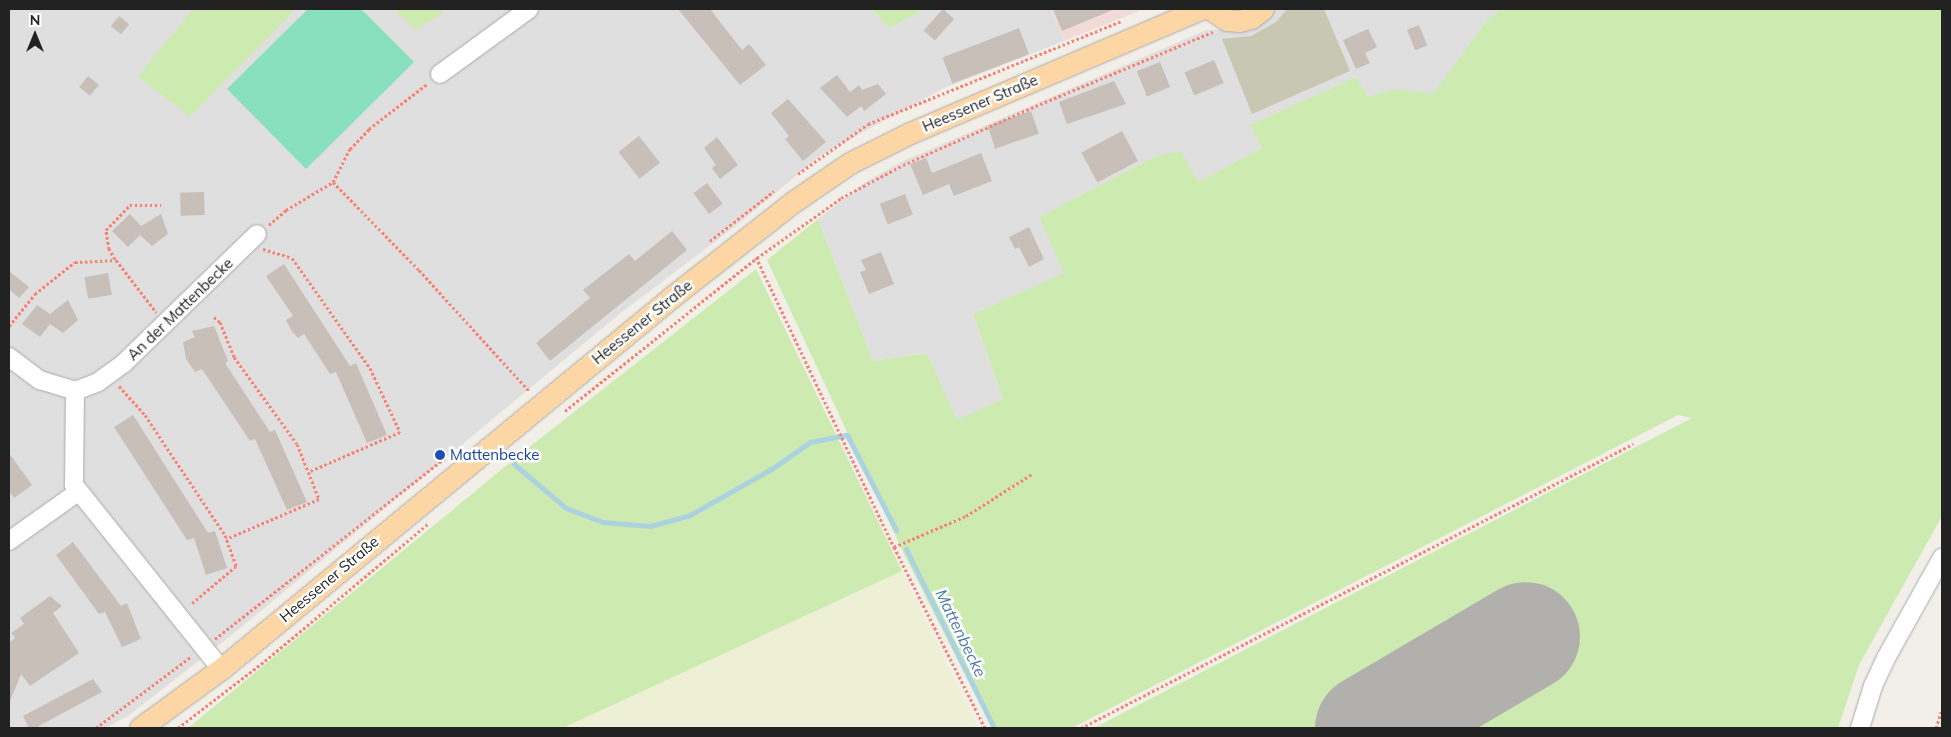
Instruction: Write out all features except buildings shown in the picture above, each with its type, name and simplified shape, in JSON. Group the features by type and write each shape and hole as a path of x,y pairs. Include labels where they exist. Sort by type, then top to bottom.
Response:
{"main road":[{"name":"Heessener Straße","path":"140,728 221,669 672,296 751,249 793,202 850,163 901,137 1201,9"},
{"path":"1210,9 1226,20 1239,21 1251,18 1263,9"}],"street":[{"path":"440,74 529,9"},
{"name":"An der Mattenbecke","path":"75,390 88,387 108,375 252,239"},
{"path":"9,357 40,380 75,390 73,477 78,492 221,669"},
{"path":"9,541 78,492"},
{"path":"1860,728 1873,686 1886,658 1942,558"}],"path":[{"path":"558,417 751,249 840,198 903,165 1204,34 1220,33"},
{"path":"308,472 400,432 370,368 292,258 252,239 286,210 333,182 350,149 369,129 440,74"},
{"path":"333,182 419,270 540,405"},
{"path":"161,205 130,205 106,230 109,249 164,322"},
{"path":"751,249 894,547 985,728"},
{"path":"9,326 35,294 75,262 116,260"},
{"path":"214,317 220,322 234,357 297,444 319,499 226,539"},
{"path":"108,375 145,415 226,539 236,566 178,616"},
{"path":"1081,728 1634,444"},
{"path":"894,547 966,516 1032,474"},
{"path":"178,728 265,661 435,518"},
{"path":"1936,728 1942,709"}],"shaded area":[{"path":"9,9 871,9 889,28 926,9 1051,9 1064,41 942,89 821,155 737,225 622,312 233,634 128,716 105,728 9,728"},
{"path":"1051,9 1144,9 1064,41"},
{"path":"1273,9 1501,9 1487,20 1433,95 1394,89 1368,98 1356,77 1251,126 1262,148 1198,182 1154,157 1039,217 1065,273 973,314 1003,399 957,421 927,353 873,361 818,219 867,181 901,162 1206,30 1227,29"},
{"path":"1287,9 1324,9 1350,71 1252,114 1222,39 1251,36 1276,22"},
{"path":"902,571 978,728 563,728"}],"green space":[{"path":"193,9 296,9 190,117 138,76"},
{"path":"308,9 361,9 414,62 306,169 227,89"},
{"path":"394,9 443,9 442,14 416,30"},
{"path":"871,9 926,9 889,28"},
{"path":"1501,9 1942,9 1942,516 1859,665 1838,728 1094,728 1692,418 1678,415 1072,728 992,728 904,554 767,260 818,219 873,361 927,353 957,420 1003,399 973,314 1064,273 1039,217 1154,157 1181,151 1198,182 1262,148 1250,125 1356,77 1368,97 1394,89 1433,94 1487,20"},
{"path":"756,269 902,571 563,728 188,728 518,456"}],"waterway":[{"name":"Mattenbecke","path":"514,464 566,508 602,522 650,526 688,516 773,468 810,442 847,435 896,530"},
{"name":"Mattenbecke","path":"906,549 994,728"}],"runway":[{"path":"1369,728 1525,636"}],"place":[{"name":"Mattenbecke","path":"440,455"}]}
